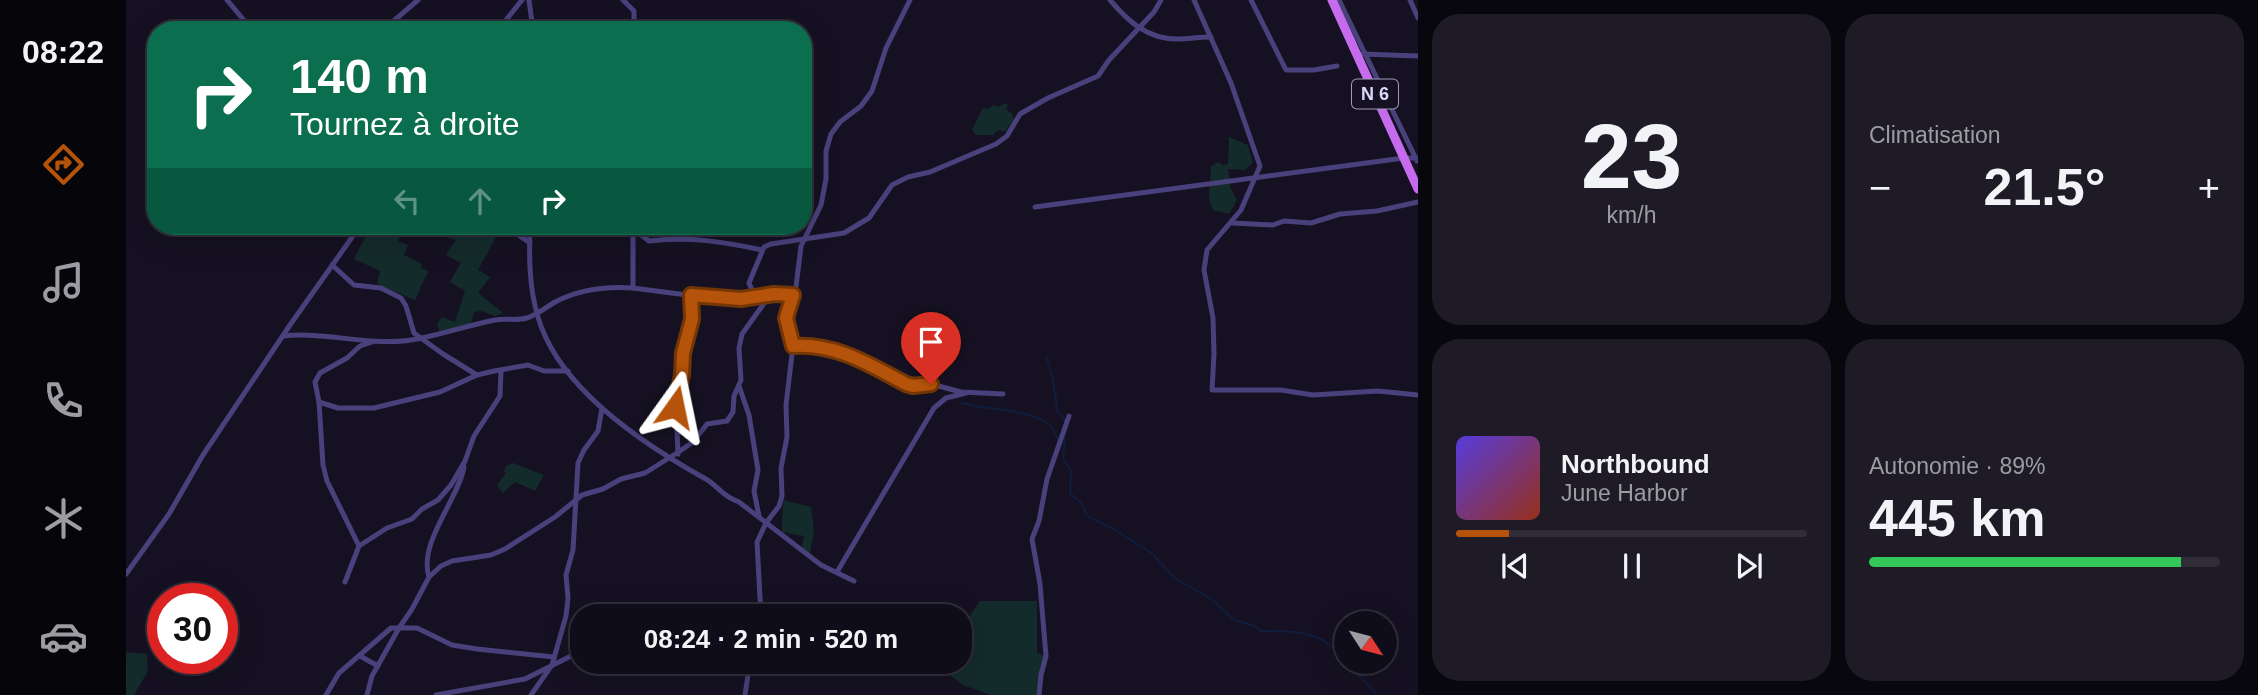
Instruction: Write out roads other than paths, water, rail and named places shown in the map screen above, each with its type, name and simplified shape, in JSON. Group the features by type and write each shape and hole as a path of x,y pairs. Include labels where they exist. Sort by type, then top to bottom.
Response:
{"main road":[{"name":"N 6","path":"1332,0 1361,55 1418,189"}],"street":[{"path":"227,0 245,21"},
{"path":"394,21 418,0"},
{"path":"505,21 522,0"},
{"path":"529,0 532,21"},
{"path":"623,0 634,11 634,21"},
{"path":"812,224 821,205 826,179 826,151 831,134 840,122 861,106 870,95 877,82 886,48 910,0"},
{"path":"1110,0 1139,29 1165,38 1211,37"},
{"path":"755,297 749,283 762,250 771,244 848,231 869,218 892,185 996,144 1009,133 1020,114 1048,98 1098,76 1161,0"},
{"path":"1194,0 1231,82 1247,135 1259,160 1260,172 1241,210 1207,250 1204,270 1213,318 1212,390 1271,389 1314,395 1378,391 1418,395"},
{"path":"1251,0 1286,70 1314,70 1337,66"},
{"path":"1339,0 1361,55 1417,159"},
{"path":"1410,0 1418,18"},
{"path":"1361,55 1418,56"},
{"path":"1035,207 1404,158 1417,159"},
{"path":"1230,223 1311,223 1340,214 1389,209 1418,202"},
{"path":"126,574 169,514 203,455 354,235"},
{"path":"518,235 530,243"},
{"path":"530,235 532,286 537,314 548,343 587,394 668,458 709,481 725,496 739,502 821,565 854,581"},
{"path":"633,288 634,235"},
{"path":"643,235 649,241 702,240 762,250"},
{"path":"760,604 757,542 766,523 779,506 782,496 781,468 787,437 786,405 793,346 786,318 806,235"},
{"path":"332,265 354,285 381,288 401,298 412,329 421,339 477,375"},
{"path":"283,336 303,334 374,341 421,339 479,323 519,320 585,290 633,288 718,299 793,295"},
{"path":"680,465 677,453 676,403 683,353 692,319 691,295"},
{"path":"759,517 754,491 758,472 757,457 740,386 739,348 742,334 770,295"},
{"path":"359,546 327,481 315,382 317,375 347,358 360,346 374,341"},
{"path":"793,346 832,349 869,363 913,386 931,384 966,393 1003,394"},
{"path":"319,402 338,408 374,408 440,392 477,375 501,370 528,365 544,371 568,371"},
{"path":"429,577 428,566 434,537 457,489 474,436 500,396 501,370"},
{"path":"367,695 372,676 429,577 452,561 505,550 555,517 577,498 621,479 645,473 696,439 707,424 727,421 734,396 740,386"},
{"path":"837,572 934,408 946,398 966,393"},
{"path":"531,695 552,665 567,610 566,575 573,550 578,463 598,431 603,408"},
{"path":"1039,695 1046,656 1040,584 1032,539 1039,521 1047,479 1069,416"},
{"path":"345,582 359,546 387,528 412,519 422,509 438,500 451,485 465,461"},
{"path":"326,695 334,679 391,628 417,628 452,645 554,657"},
{"path":"360,656 378,666"},
{"path":"436,695 524,679 570,656"},
{"path":"744,695 748,674"}],"waterway":[{"path":"1046,356 1057,412 1065,423"},
{"path":"962,403 1039,418 1051,427 1059,441"},
{"path":"1065,436 1063,458 1071,471 1070,493 1081,503 1087,515 1154,555 1173,577 1214,601 1234,620 1255,626 1260,631 1311,635 1326,642 1334,651"},
{"path":"1358,674 1377,695"}]}
